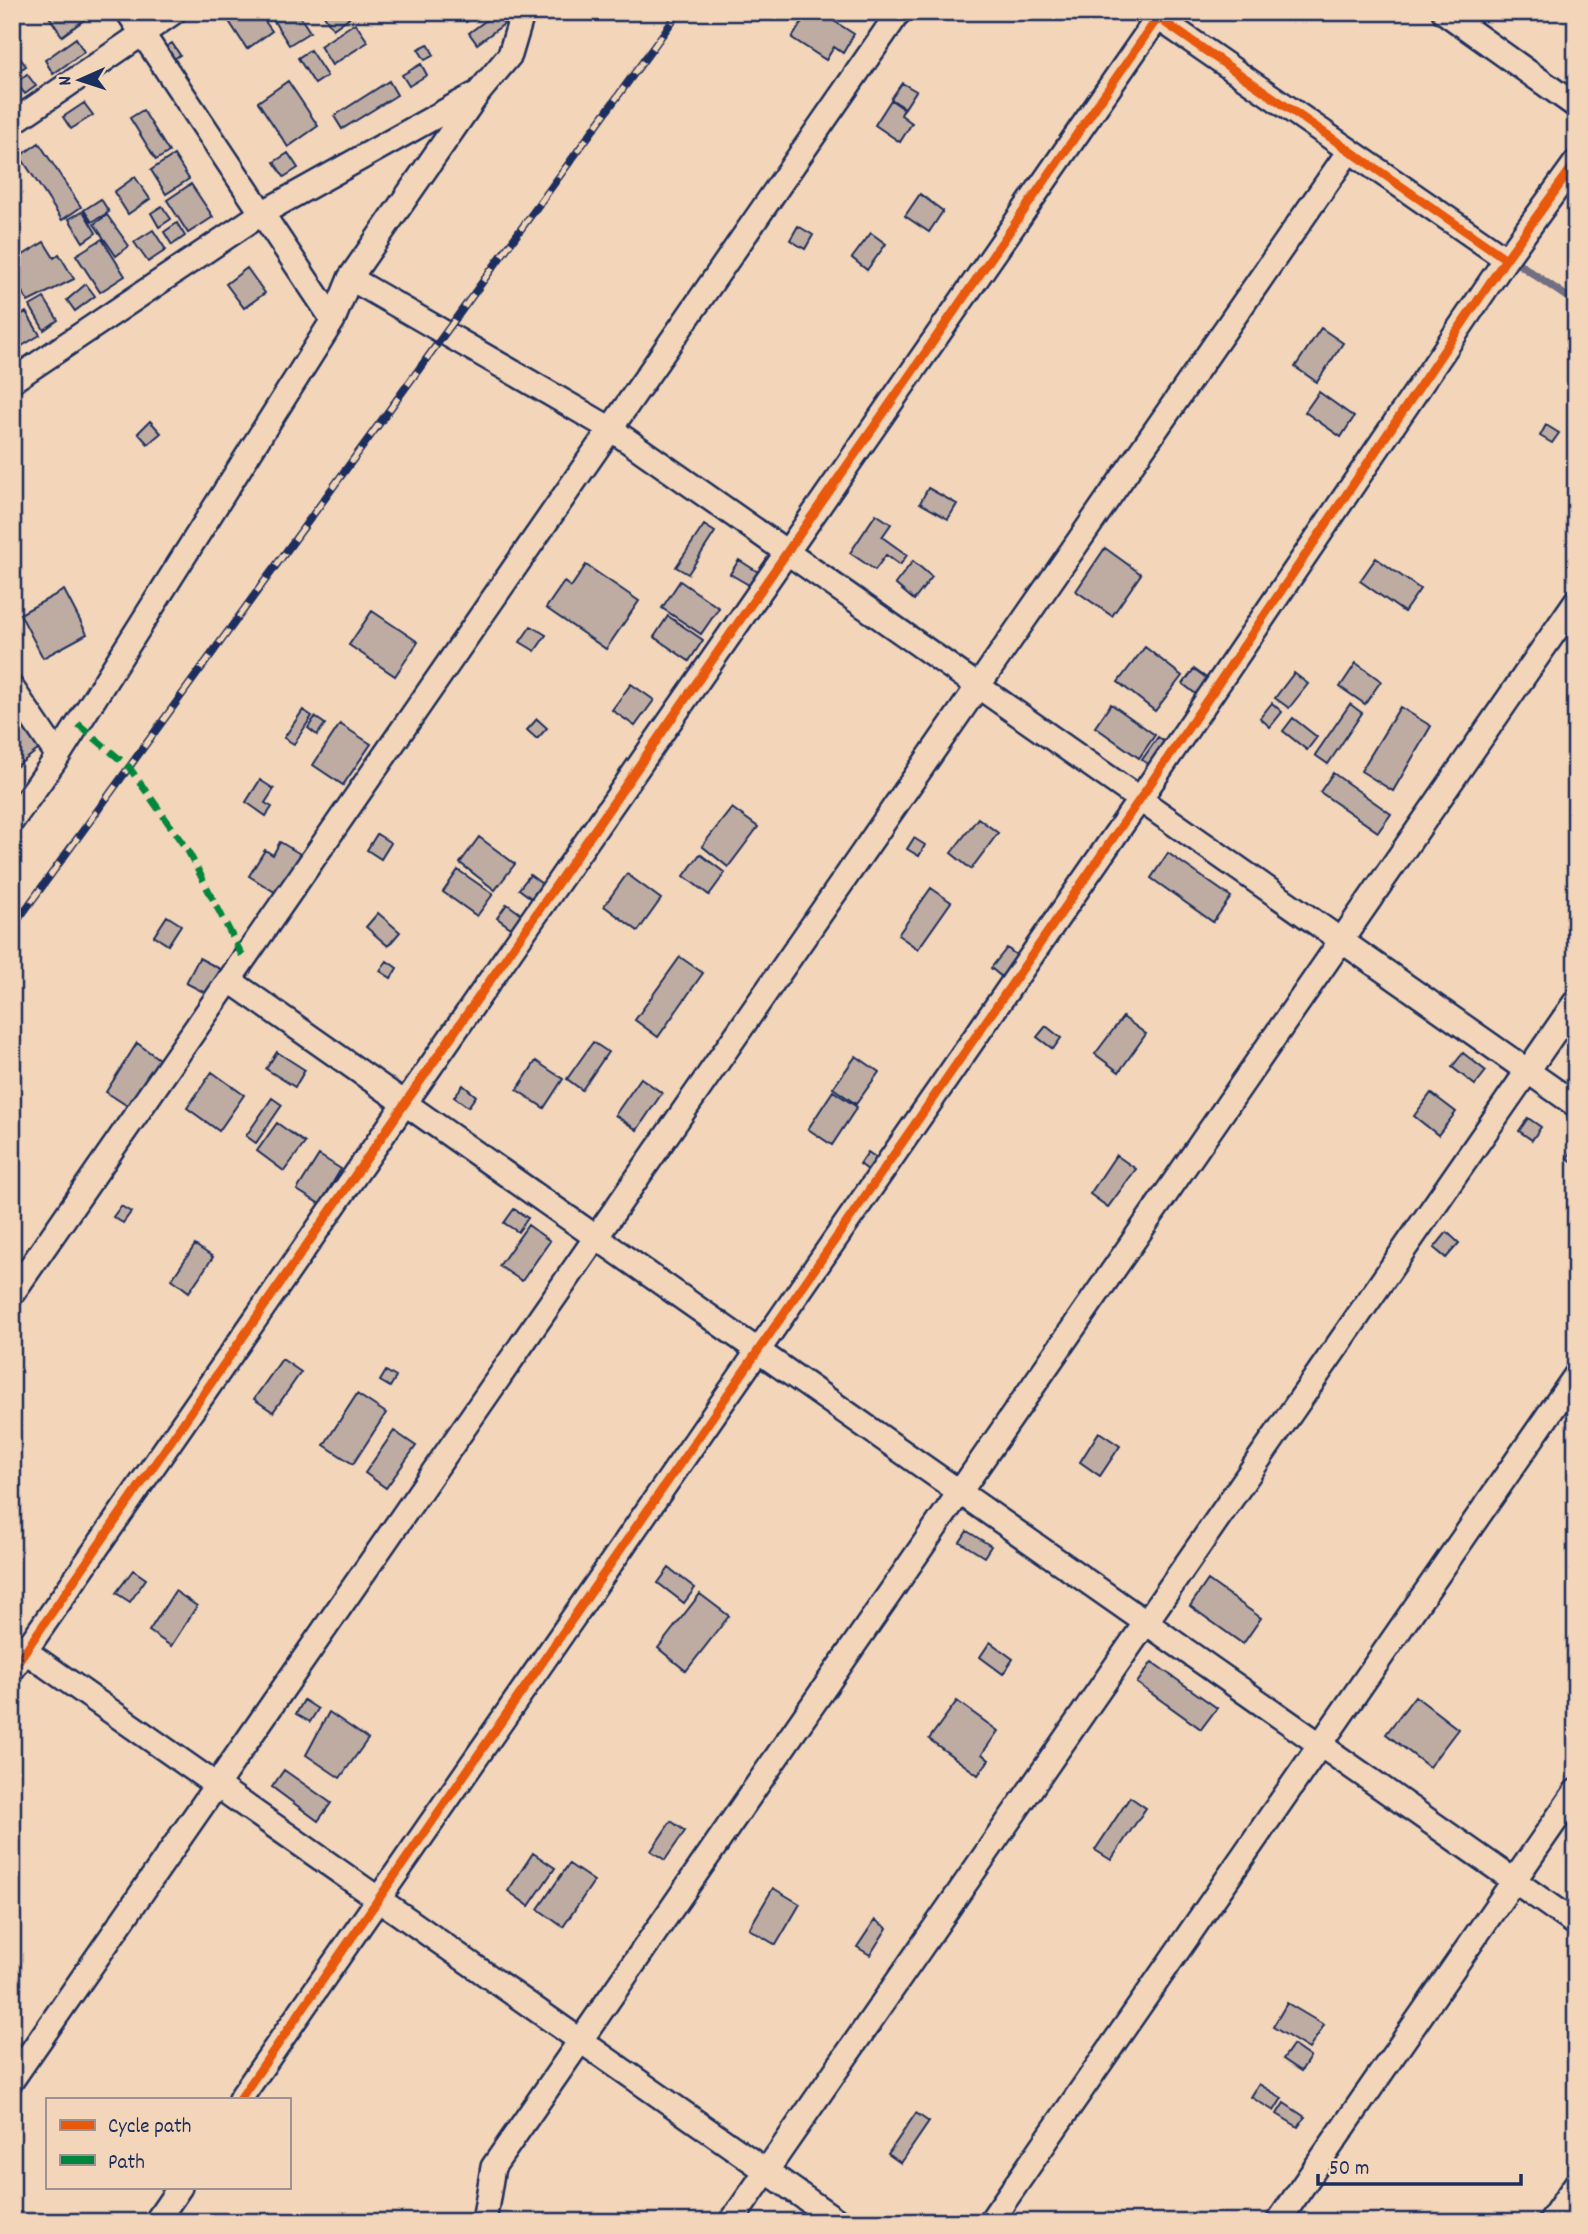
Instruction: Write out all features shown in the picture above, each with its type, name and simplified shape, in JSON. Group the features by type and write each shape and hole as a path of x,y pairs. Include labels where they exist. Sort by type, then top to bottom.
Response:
{"street":[{"path":"128,12 333,320"},
{"path":"12,123 174,12"},
{"path":"12,821 58,756 333,320 350,278 479,92 510,55 521,18 519,12"},
{"path":"12,1294 899,12"},
{"path":"1444,12 1576,106"},
{"path":"839,2222 216,1785 17,1654 404,1103 1153,23 1160,19 1506,259"},
{"path":"12,381 262,213 479,92"},
{"path":"12,2080 1349,150"},
{"path":"241,2098 1140,799 1506,259 1576,162"},
{"path":"350,278 611,429 1576,1105"},
{"path":"484,2222 493,2167 1576,601"},
{"path":"12,688 58,756"},
{"path":"229,980 1576,1924"},
{"path":"731,2222 1576,1001"},
{"path":"990,2222 1576,1375"},
{"path":"1278,2222 1576,1791"},
{"path":"1550,2222 1576,2184"},
{"path":"156,2222 179,2188"}],"building":[{"path":"46,12 78,12 84,20 62,36"},
{"path":"223,12 258,12 272,31 247,49"},
{"path":"268,12 297,12 310,32 289,45"},
{"path":"322,12 357,12 333,29"},
{"path":"460,12 481,12 466,22"},
{"path":"808,12 820,12 854,34 843,53 834,47 826,60 792,38"},
{"path":"496,13 504,24 477,44 469,33"},
{"path":"355,23 368,42 332,65 320,46"},
{"path":"76,38 84,52 53,74 45,60"},
{"path":"172,43 180,55 167,63 159,51"},
{"path":"428,44 434,55 425,60 418,49"},
{"path":"14,50 26,66 12,76 12,51"},
{"path":"310,50 327,76 315,84 298,58"},
{"path":"421,64 427,75 409,86 402,75"},
{"path":"27,74 36,86 25,94 16,83"},
{"path":"288,81 318,126 288,147 258,102"},
{"path":"389,81 397,95 342,129 334,116"},
{"path":"902,83 916,91 905,108 891,99"},
{"path":"891,100 904,109 901,115 912,123 900,142 875,125"},
{"path":"84,103 93,115 71,129 63,117"},
{"path":"143,110 169,152 156,160 130,118"},
{"path":"39,143 81,207 62,220 20,156"},
{"path":"288,153 298,168 284,177 274,162"},
{"path":"174,155 189,179 166,194 151,170"},
{"path":"135,177 150,199 128,214 114,192"},
{"path":"191,184 213,217 188,233 167,200"},
{"path":"920,194 943,211 929,232 905,216"},
{"path":"101,199 109,212 92,222 84,210"},
{"path":"162,206 171,219 159,227 151,213"},
{"path":"83,211 96,233 83,242 69,219"},
{"path":"107,215 129,246 116,256 94,224"},
{"path":"177,223 185,236 172,245 164,232"},
{"path":"798,226 813,235 805,249 790,240"},
{"path":"153,230 166,250 148,262 134,242"},
{"path":"871,233 886,244 867,270 852,258"},
{"path":"102,239 125,276 100,292 76,255"},
{"path":"44,242 54,258 59,254 74,279 28,302 12,275 12,262"},
{"path":"247,268 265,293 244,308 226,284"},
{"path":"86,284 95,296 75,311 67,300"},
{"path":"44,298 58,320 44,330 30,306"},
{"path":"26,312 40,335 15,350 12,320"},
{"path":"1321,328 1343,343 1317,382 1295,367"},
{"path":"1319,392 1354,417 1341,437 1305,412"},
{"path":"150,421 161,433 148,444 138,433"},
{"path":"1546,425 1559,433 1552,443 1540,436"},
{"path":"928,488 957,504 948,519 920,503"},
{"path":"876,514 891,524 882,537 907,555 900,565 886,555 875,570 850,553"},
{"path":"704,525 715,532 688,574 676,567"},
{"path":"1105,548 1141,574 1112,616 1076,591"},
{"path":"1376,558 1420,589 1404,612 1360,581"},
{"path":"739,560 758,572 749,585 730,574"},
{"path":"913,561 932,577 914,600 895,584"},
{"path":"586,565 639,601 606,649 546,608 564,582 571,587"},
{"path":"680,581 719,608 701,634 662,608"},
{"path":"64,590 87,634 43,658 20,614"},
{"path":"372,611 418,642 395,676 349,645"},
{"path":"668,616 703,640 689,661 654,637"},
{"path":"531,626 546,635 535,651 520,642"},
{"path":"1145,647 1182,676 1155,711 1118,682"},
{"path":"1356,663 1381,681 1365,704 1340,687"},
{"path":"1194,669 1212,682 1201,698 1183,684"},
{"path":"1294,673 1308,684 1289,708 1275,698"},
{"path":"631,684 654,700 635,726 612,710"},
{"path":"1272,703 1282,712 1270,727 1260,718"},
{"path":"1111,704 1155,735 1139,758 1095,727"},
{"path":"1350,704 1362,713 1328,764 1315,755"},
{"path":"1400,707 1431,726 1393,791 1361,771"},
{"path":"303,710 312,716 294,744 284,738"},
{"path":"12,713 39,749 12,770"},
{"path":"315,717 325,724 317,735 308,728"},
{"path":"1293,718 1317,737 1307,750 1283,731"},
{"path":"537,719 547,728 537,739 527,730"},
{"path":"340,724 371,744 343,785 313,765"},
{"path":"1158,737 1167,744 1152,766 1142,760"},
{"path":"1333,773 1391,814 1378,832 1320,792"},
{"path":"260,780 274,789 265,803 272,807 266,816 246,802"},
{"path":"732,808 758,827 728,867 702,846"},
{"path":"978,818 998,833 971,869 951,853"},
{"path":"377,834 391,843 381,859 367,850"},
{"path":"479,837 515,864 495,890 460,863"},
{"path":"914,838 925,845 919,856 907,849"},
{"path":"280,842 302,855 278,894 249,876 265,850 273,855"},
{"path":"1168,853 1231,897 1213,922 1151,878"},
{"path":"700,854 725,873 709,895 684,876"},
{"path":"458,870 493,894 477,916 443,892"},
{"path":"627,874 661,899 638,931 604,906"},
{"path":"530,875 542,884 531,898 519,889"},
{"path":"931,888 951,902 918,949 898,935"},
{"path":"507,904 521,914 511,928 497,918"},
{"path":"378,913 400,932 388,946 366,927"},
{"path":"167,916 181,925 168,945 154,936"},
{"path":"1007,948 1020,958 1003,978 991,968"},
{"path":"680,957 703,973 658,1037 635,1020"},
{"path":"199,958 224,971 211,996 186,983"},
{"path":"387,961 397,968 391,978 380,971"},
{"path":"1123,1017 1146,1034 1119,1072 1095,1054"},
{"path":"1046,1026 1061,1038 1053,1049 1037,1037"},
{"path":"593,1042 608,1052 582,1090 567,1079"},
{"path":"137,1043 163,1062 134,1110 106,1092"},
{"path":"277,1052 305,1070 295,1087 266,1069"},
{"path":"1463,1053 1486,1071 1475,1085 1452,1067"},
{"path":"856,1056 879,1072 856,1104 833,1088"},
{"path":"536,1061 563,1079 544,1108 517,1090"},
{"path":"212,1072 244,1095 219,1131 187,1108"},
{"path":"641,1078 662,1093 637,1130 615,1115"},
{"path":"463,1085 476,1096 468,1107 454,1097"},
{"path":"833,1091 857,1107 832,1145 808,1129"},
{"path":"1431,1093 1456,1112 1438,1135 1414,1116"},
{"path":"272,1098 282,1105 256,1143 246,1136"},
{"path":"1528,1118 1541,1127 1532,1140 1519,1131"},
{"path":"277,1123 305,1143 284,1171 257,1151"},
{"path":"1576,1143 1576,1164 1567,1158"},
{"path":"868,1152 881,1161 872,1173 860,1164"},
{"path":"319,1155 341,1169 320,1204 297,1190"},
{"path":"1116,1155 1136,1169 1108,1207 1090,1194"},
{"path":"121,1206 131,1212 123,1223 113,1217"},
{"path":"514,1209 528,1218 518,1232 504,1223"},
{"path":"528,1225 550,1241 522,1281 499,1266"},
{"path":"1447,1232 1459,1243 1446,1258 1434,1248"},
{"path":"195,1245 213,1257 189,1292 172,1279"},
{"path":"282,1359 301,1372 273,1412 254,1399"},
{"path":"386,1371 396,1377 390,1387 380,1381"},
{"path":"357,1394 386,1413 353,1464 324,1445"},
{"path":"394,1431 416,1446 386,1488 365,1473"},
{"path":"1099,1432 1120,1446 1100,1476 1080,1462"},
{"path":"967,1531 991,1546 984,1557 960,1542"},
{"path":"669,1568 695,1588 684,1603 658,1583"},
{"path":"133,1570 146,1579 130,1602 116,1593"},
{"path":"1208,1580 1261,1618 1243,1644 1190,1606"},
{"path":"175,1591 197,1606 171,1646 149,1631"},
{"path":"700,1594 729,1616 686,1671 658,1648"},
{"path":"990,1642 1013,1659 1003,1674 980,1657"},
{"path":"1152,1662 1217,1708 1201,1729 1137,1683"},
{"path":"1415,1696 1458,1729 1429,1767 1386,1734"},
{"path":"304,1700 318,1709 310,1722 296,1714"},
{"path":"957,1701 998,1731 982,1754 989,1760 978,1775 929,1739"},
{"path":"329,1712 368,1739 340,1778 306,1755"},
{"path":"284,1770 331,1803 318,1821 272,1787"},
{"path":"1130,1797 1146,1808 1111,1860 1095,1850"},
{"path":"671,1821 685,1831 665,1860 651,1851"},
{"path":"533,1853 555,1868 529,1906 508,1891"},
{"path":"569,1864 594,1881 563,1927 538,1909"},
{"path":"773,1888 800,1904 776,1945 749,1929"},
{"path":"875,1920 887,1928 870,1955 857,1947"},
{"path":"1287,2003 1324,2025 1309,2049 1273,2027"},
{"path":"1293,2045 1310,2057 1301,2071 1283,2059"},
{"path":"1259,2084 1282,2098 1274,2111 1251,2097"},
{"path":"1284,2103 1305,2117 1298,2127 1277,2114"},
{"path":"916,2113 929,2122 901,2163 888,2154"}],"waterway":[{"path":"1509,257 1576,303"}],"railway":[{"path":"12,928 679,12"}],"marked path":[{"path":"78,724 129,767 188,851 244,959"}],"cycle path":[{"path":"12,1670 1154,23 1160,19 1506,259"},
{"path":"241,2098 1140,799 1506,259 1576,162"}]}
